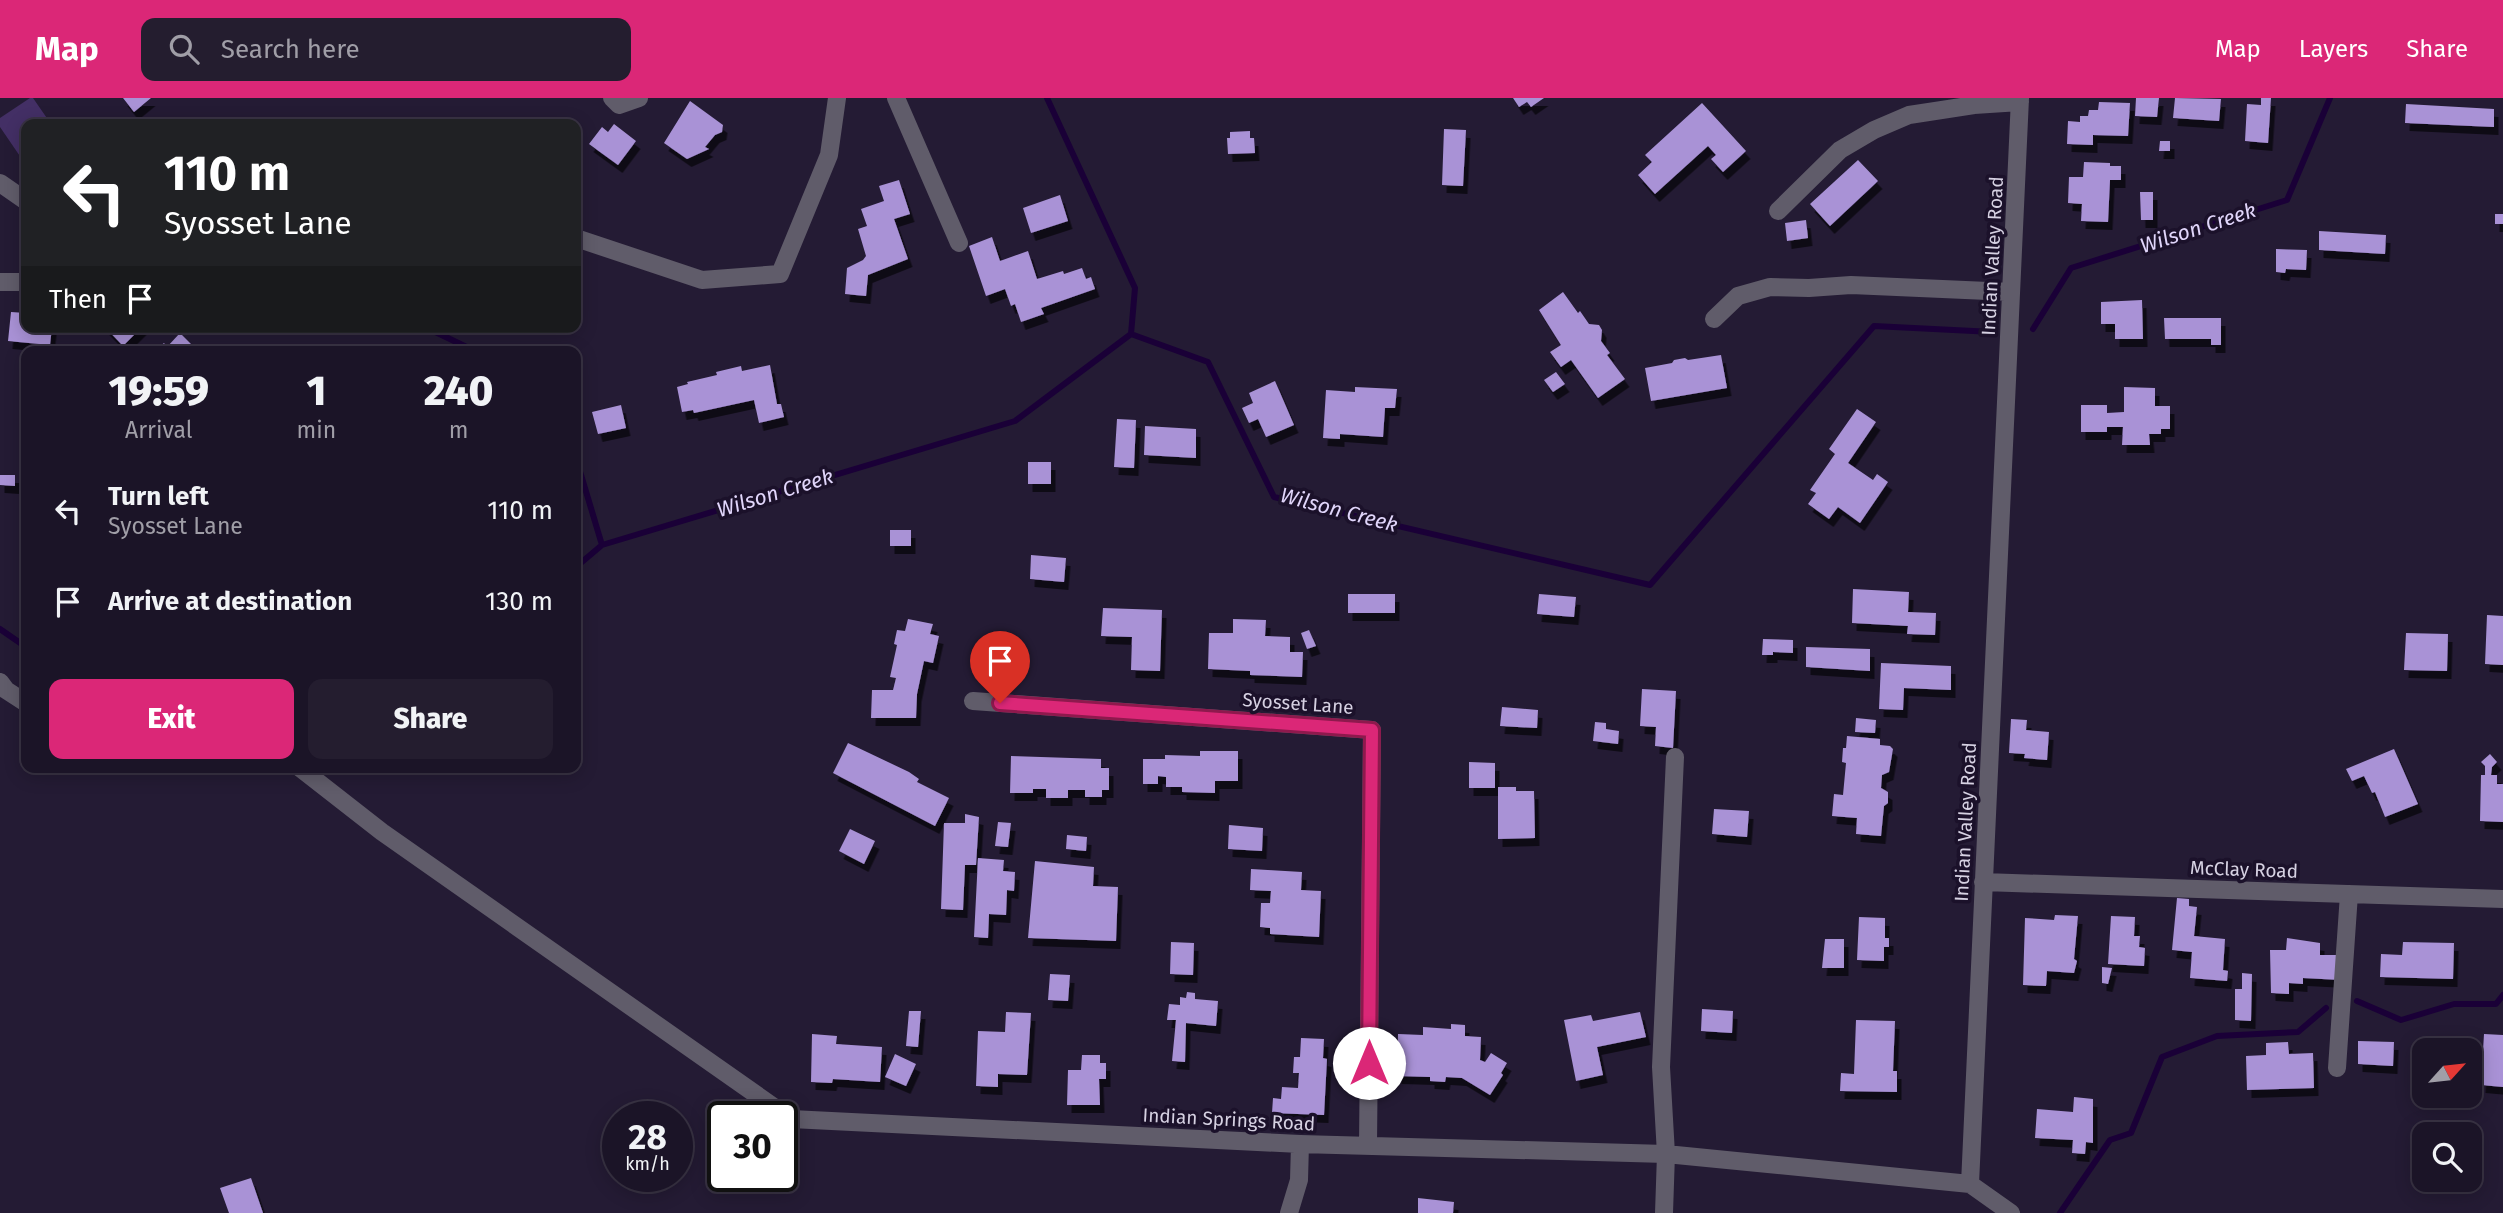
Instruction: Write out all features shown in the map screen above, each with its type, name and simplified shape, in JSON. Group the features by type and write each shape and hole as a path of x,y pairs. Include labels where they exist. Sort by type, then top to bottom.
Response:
{"street":[{"path":"612,98 619,105 639,98"},
{"path":"581,240 702,280 780,274 829,155 836,98"},
{"path":"896,98 959,243"},
{"path":"1778,211 1840,150 1874,130 1909,115 2020,100"},
{"name":"Indian Valley Road","path":"1970,1184 2020,100"},
{"path":"0,183 21,198"},
{"path":"0,282 21,282"},
{"path":"1714,319 1738,296 1770,287 1851,285 2011,292"},
{"path":"0,682 6,690 21,700"},
{"name":"Syosset Lane","path":"974,701 1372,730 1368,1146"},
{"path":"1664,1213 1666,1154 1661,1067 1675,757"},
{"name":"Indian Springs Road","path":"306,773 382,832 791,1119 1300,1144 1666,1154"},
{"name":"McClay Road","path":"1983,881 2503,899"},
{"path":"2337,1068 2349,894"},
{"path":"1289,1213 1299,1180 1300,1144"},
{"path":"1666,1154 1970,1184 2011,1213"}],"shaded area":[{"path":"33,98 48,119 21,119 21,158 0,127 0,118"}],"building":[{"path":"123,98 151,98 134,112"},
{"path":"1513,98 1544,98 1531,107 1527,102 1519,107"},
{"path":"2136,98 2159,98 2157,117 2135,116"},
{"path":"2175,98 2221,99 2219,121 2173,118"},
{"path":"2261,98 2271,98 2268,143 2245,141 2247,104 2261,105"},
{"path":"690,101 723,125 722,132 715,135 705,147 709,149 687,159 664,143"},
{"path":"2099,102 2130,103 2128,136 2093,135 2093,145 2067,144 2068,121 2080,122 2080,116 2088,116 2089,110 2098,110"},
{"path":"1702,103 1746,151 1723,172 1711,159 1716,155 1708,146 1655,194 1638,175 1652,162 1645,155"},
{"path":"2406,104 2494,109 2494,127 2405,123"},
{"path":"614,124 636,141 618,165 589,144 602,127 608,132"},
{"path":"1444,129 1466,130 1463,186 1442,185"},
{"path":"1250,131 1250,138 1254,138 1255,153 1228,154 1227,138 1230,138 1230,132"},
{"path":"2160,141 2170,141 2170,151 2159,151"},
{"path":"1858,160 1878,181 1830,226 1810,204"},
{"path":"2084,162 2121,166 2121,180 2110,180 2108,222 2081,221 2082,204 2068,203 2069,177 2083,177"},
{"path":"899,180 910,214 894,219 908,259 868,275 866,296 845,294 847,268 866,256 858,229 867,226 861,209 884,201 879,186"},
{"path":"2140,192 2153,192 2153,220 2141,220"},
{"path":"1060,195 1068,221 1031,233 1023,208"},
{"path":"2495,214 2503,214 2503,224 2495,224"},
{"path":"1806,220 1808,238 1787,241 1785,223"},
{"path":"2319,231 2386,235 2385,254 2319,250"},
{"path":"992,237 1000,261 1028,251 1037,279 1082,268 1086,279 1091,277 1095,289 1041,308 1044,314 1021,322 1015,304 1011,306 1005,289 986,296 969,246"},
{"path":"2276,249 2307,250 2306,270 2286,269 2285,273 2276,272"},
{"path":"1563,292 1589,324 1599,325 1602,330 1601,341 1610,353 1607,355 1625,379 1598,398 1571,360 1561,367 1550,352 1561,345 1539,310"},
{"path":"2142,300 2143,339 2115,339 2115,324 2101,324 2101,302"},
{"path":"11,312 21,313 21,333 51,333 50,345 8,341"},
{"path":"2164,318 2221,318 2221,345 2211,345 2211,339 2165,339"},
{"path":"111,333 136,333 123,346"},
{"path":"180,333 193,346 168,346"},
{"path":"1721,355 1727,388 1651,401 1645,368 1685,358 1688,360"},
{"path":"770,365 777,404 781,404 784,417 759,423 754,400 694,413 693,410 682,412 677,387 741,366 742,371"},
{"path":"1556,372 1565,384 1553,392 1544,380"},
{"path":"1275,381 1294,425 1266,437 1258,419 1249,423 1242,408 1253,403 1249,393"},
{"path":"1355,387 1397,389 1395,408 1385,408 1383,437 1340,434 1340,439 1323,438 1326,390 1355,392"},
{"path":"2124,387 2155,388 2155,406 2170,406 2170,429 2161,429 2161,434 2149,434 2150,445 2122,445 2123,427 2107,427 2107,432 2081,432 2081,405 2107,405 2107,413 2124,412"},
{"path":"621,405 626,428 598,434 592,412"},
{"path":"1857,409 1876,422 1848,463 1873,480 1877,474 1888,482 1860,523 1838,507 1829,519 1808,504 1816,493 1810,490 1835,454 1829,449"},
{"path":"1117,419 1136,420 1134,468 1114,467"},
{"path":"1145,426 1196,429 1196,458 1144,455"},
{"path":"1028,462 1051,462 1051,484 1028,484"},
{"path":"0,475 15,475 15,486 0,485"},
{"path":"890,530 911,530 911,546 890,546"},
{"path":"1031,555 1066,558 1064,582 1030,579"},
{"path":"1853,589 1909,592 1908,612 1936,613 1935,635 1907,634 1908,626 1852,623"},
{"path":"1348,594 1395,594 1395,613 1348,613"},
{"path":"1539,594 1576,597 1574,617 1537,614"},
{"path":"1103,608 1162,610 1160,671 1131,670 1132,637 1101,636"},
{"path":"2487,615 2503,616 2503,665 2485,664"},
{"path":"908,619 933,624 930,634 939,636 933,663 924,661 917,694 916,718 871,718 872,690 893,690 896,678 890,677 897,645 894,644 897,630 905,631"},
{"path":"1233,619 1266,620 1265,636 1290,637 1290,652 1303,652 1302,677 1250,675 1250,671 1208,669 1209,633 1233,633"},
{"path":"1309,630 1316,646 1307,649 1301,633"},
{"path":"2406,633 2448,634 2447,671 2404,670"},
{"path":"1763,639 1793,640 1793,653 1773,652 1773,655 1762,655"},
{"path":"1806,647 1870,649 1870,671 1806,667"},
{"path":"1881,663 1951,666 1951,690 1904,688 1903,710 1879,709"},
{"path":"1642,689 1676,691 1673,748 1655,746 1656,727 1640,726"},
{"path":"1502,707 1538,710 1537,728 1500,726"},
{"path":"1856,718 1876,720 1875,733 1855,732"},
{"path":"2011,719 2027,720 2026,730 2049,732 2047,760 2024,758 2025,754 2009,753"},
{"path":"1595,722 1606,723 1606,729 1619,731 1618,744 1593,741"},
{"path":"1847,736 1880,739 1880,745 1893,749 1889,772 1882,775 1881,788 1888,792 1888,803 1884,806 1881,836 1856,834 1857,818 1832,816 1834,794 1843,795 1846,763 1842,762"},
{"path":"848,743 909,772 919,779 917,782 949,798 935,826 833,773"},
{"path":"2394,749 2418,804 2385,817 2375,792 2372,793 2364,776 2352,781 2346,769"},
{"path":"1200,751 1238,751 1238,781 1215,781 1215,793 1182,792 1182,787 1166,787 1166,777 1158,776 1158,784 1143,784 1143,759 1165,759 1165,755 1200,756"},
{"path":"2490,754 2497,762 2492,767 2491,775 2497,775 2497,784 2503,784 2503,822 2480,821 2481,775 2485,775 2485,766 2481,762"},
{"path":"1011,756 1101,759 1101,768 1109,768 1109,790 1102,790 1102,797 1085,797 1085,790 1068,790 1068,798 1046,798 1046,789 1033,789 1033,793 1010,793"},
{"path":"1469,762 1495,763 1495,788 1469,788"},
{"path":"1498,787 1534,791 1535,838 1498,839"},
{"path":"1714,809 1749,811 1747,837 1712,834"},
{"path":"965,814 979,817 976,865 965,865 963,910 941,909 944,823 965,823"},
{"path":"998,822 1011,823 1008,847 995,846"},
{"path":"1229,825 1263,828 1262,851 1228,849"},
{"path":"850,829 875,841 864,864 839,851"},
{"path":"1067,835 1087,837 1086,851 1066,849"},
{"path":"978,858 1004,860 1003,871 1015,872 1014,891 1007,890 1006,915 989,914 988,938 974,937"},
{"path":"1035,861 1094,867 1093,886 1118,887 1116,941 1028,938"},
{"path":"1251,869 1302,872 1301,890 1321,891 1319,937 1270,934 1270,928 1260,927 1261,903 1270,903 1271,891 1250,890"},
{"path":"2177,898 2189,899 2189,906 2197,907 2194,936 2225,939 2223,970 2228,971 2227,981 2190,978 2192,952 2172,950"},
{"path":"2055,915 2078,916 2074,959 2077,961 2074,973 2047,971 2046,986 2023,985 2025,918 2054,920"},
{"path":"2111,916 2135,917 2134,936 2140,936 2139,947 2145,948 2144,966 2108,964"},
{"path":"1859,917 1885,918 1885,938 1889,938 1889,947 1884,947 1884,961 1857,960"},
{"path":"2287,938 2320,943 2320,955 2342,955 2341,980 2303,978 2303,984 2289,983 2289,994 2271,993 2270,950 2286,950"},
{"path":"1825,939 1844,939 1844,968 1822,968"},
{"path":"1171,942 1194,943 1193,975 1170,974"},
{"path":"2403,942 2454,943 2453,979 2380,977 2381,954 2402,955"},
{"path":"2102,967 2112,968 2108,984 2102,983"},
{"path":"2242,973 2252,974 2251,1021 2235,1020 2235,989 2242,989"},
{"path":"1050,974 1070,975 1068,1001 1048,1000"},
{"path":"1187,992 1195,993 1195,999 1218,1001 1216,1026 1186,1023 1185,1062 1172,1061 1176,1020 1167,1020 1169,1004 1180,1005 1180,997 1186,998"},
{"path":"1702,1009 1733,1011 1732,1033 1701,1031"},
{"path":"909,1011 921,1011 918,1047 906,1046"},
{"path":"1006,1012 1031,1013 1027,1075 998,1074 998,1087 976,1086 978,1031 1005,1032"},
{"path":"1640,1012 1646,1037 1597,1047 1603,1075 1576,1081 1564,1020 1591,1015 1593,1021"},
{"path":"1856,1020 1895,1021 1893,1071 1897,1071 1897,1092 1840,1091 1841,1073 1854,1074"},
{"path":"1451,1024 1465,1025 1465,1036 1481,1037 1480,1060 1485,1062 1491,1053 1507,1063 1490,1095 1462,1078 1446,1077 1445,1082 1430,1081 1430,1077 1397,1076 1398,1034 1423,1035 1423,1027 1451,1029"},
{"path":"812,1034 837,1036 836,1044 882,1047 880,1082 833,1079 832,1083 811,1082"},
{"path":"2484,1034 2503,1035 2503,1087 2482,1085"},
{"path":"1301,1038 1324,1039 1323,1058 1327,1059 1324,1115 1272,1113 1273,1098 1281,1099 1282,1087 1298,1088 1299,1073 1293,1073 1294,1057 1300,1057"},
{"path":"2358,1041 2394,1042 2393,1066 2358,1064"},
{"path":"2288,1042 2289,1054 2313,1053 2314,1088 2247,1090 2246,1056 2266,1055 2266,1043"},
{"path":"895,1054 916,1064 906,1086 885,1077"},
{"path":"1082,1055 1100,1055 1100,1063 1106,1063 1106,1079 1099,1079 1100,1105 1067,1105 1068,1070 1081,1070"},
{"path":"2074,1097 2093,1099 2093,1143 2086,1142 2085,1154 2072,1153 2073,1140 2035,1138 2037,1109 2073,1112"},
{"path":"251,1178 263,1213 229,1213 220,1188"},
{"path":"1418,1198 1454,1202 1453,1213 1418,1213"}],"waterway":[{"path":"1047,98 1135,288 1131,334"},
{"name":"Wilson Creek","path":"2033,329 2071,268 2287,200 2330,98"},
{"name":"Wilson Creek","path":"581,563 602,545 1015,421 1131,334 1208,362 1274,497 1650,585 1874,326 1993,332"},
{"path":"437,333 465,346"},
{"path":"581,475 602,545"},
{"name":"Wilson Creek","path":"0,629 21,644"},
{"path":"2357,1001 2401,1020 2454,1004 2496,1004 2503,995"},
{"path":"2060,1213 2110,1140 2131,1133 2162,1057 2217,1036 2298,1032 2326,1008"}],"route":[{"path":"1000,703 1372,730 1369,1063"}]}
